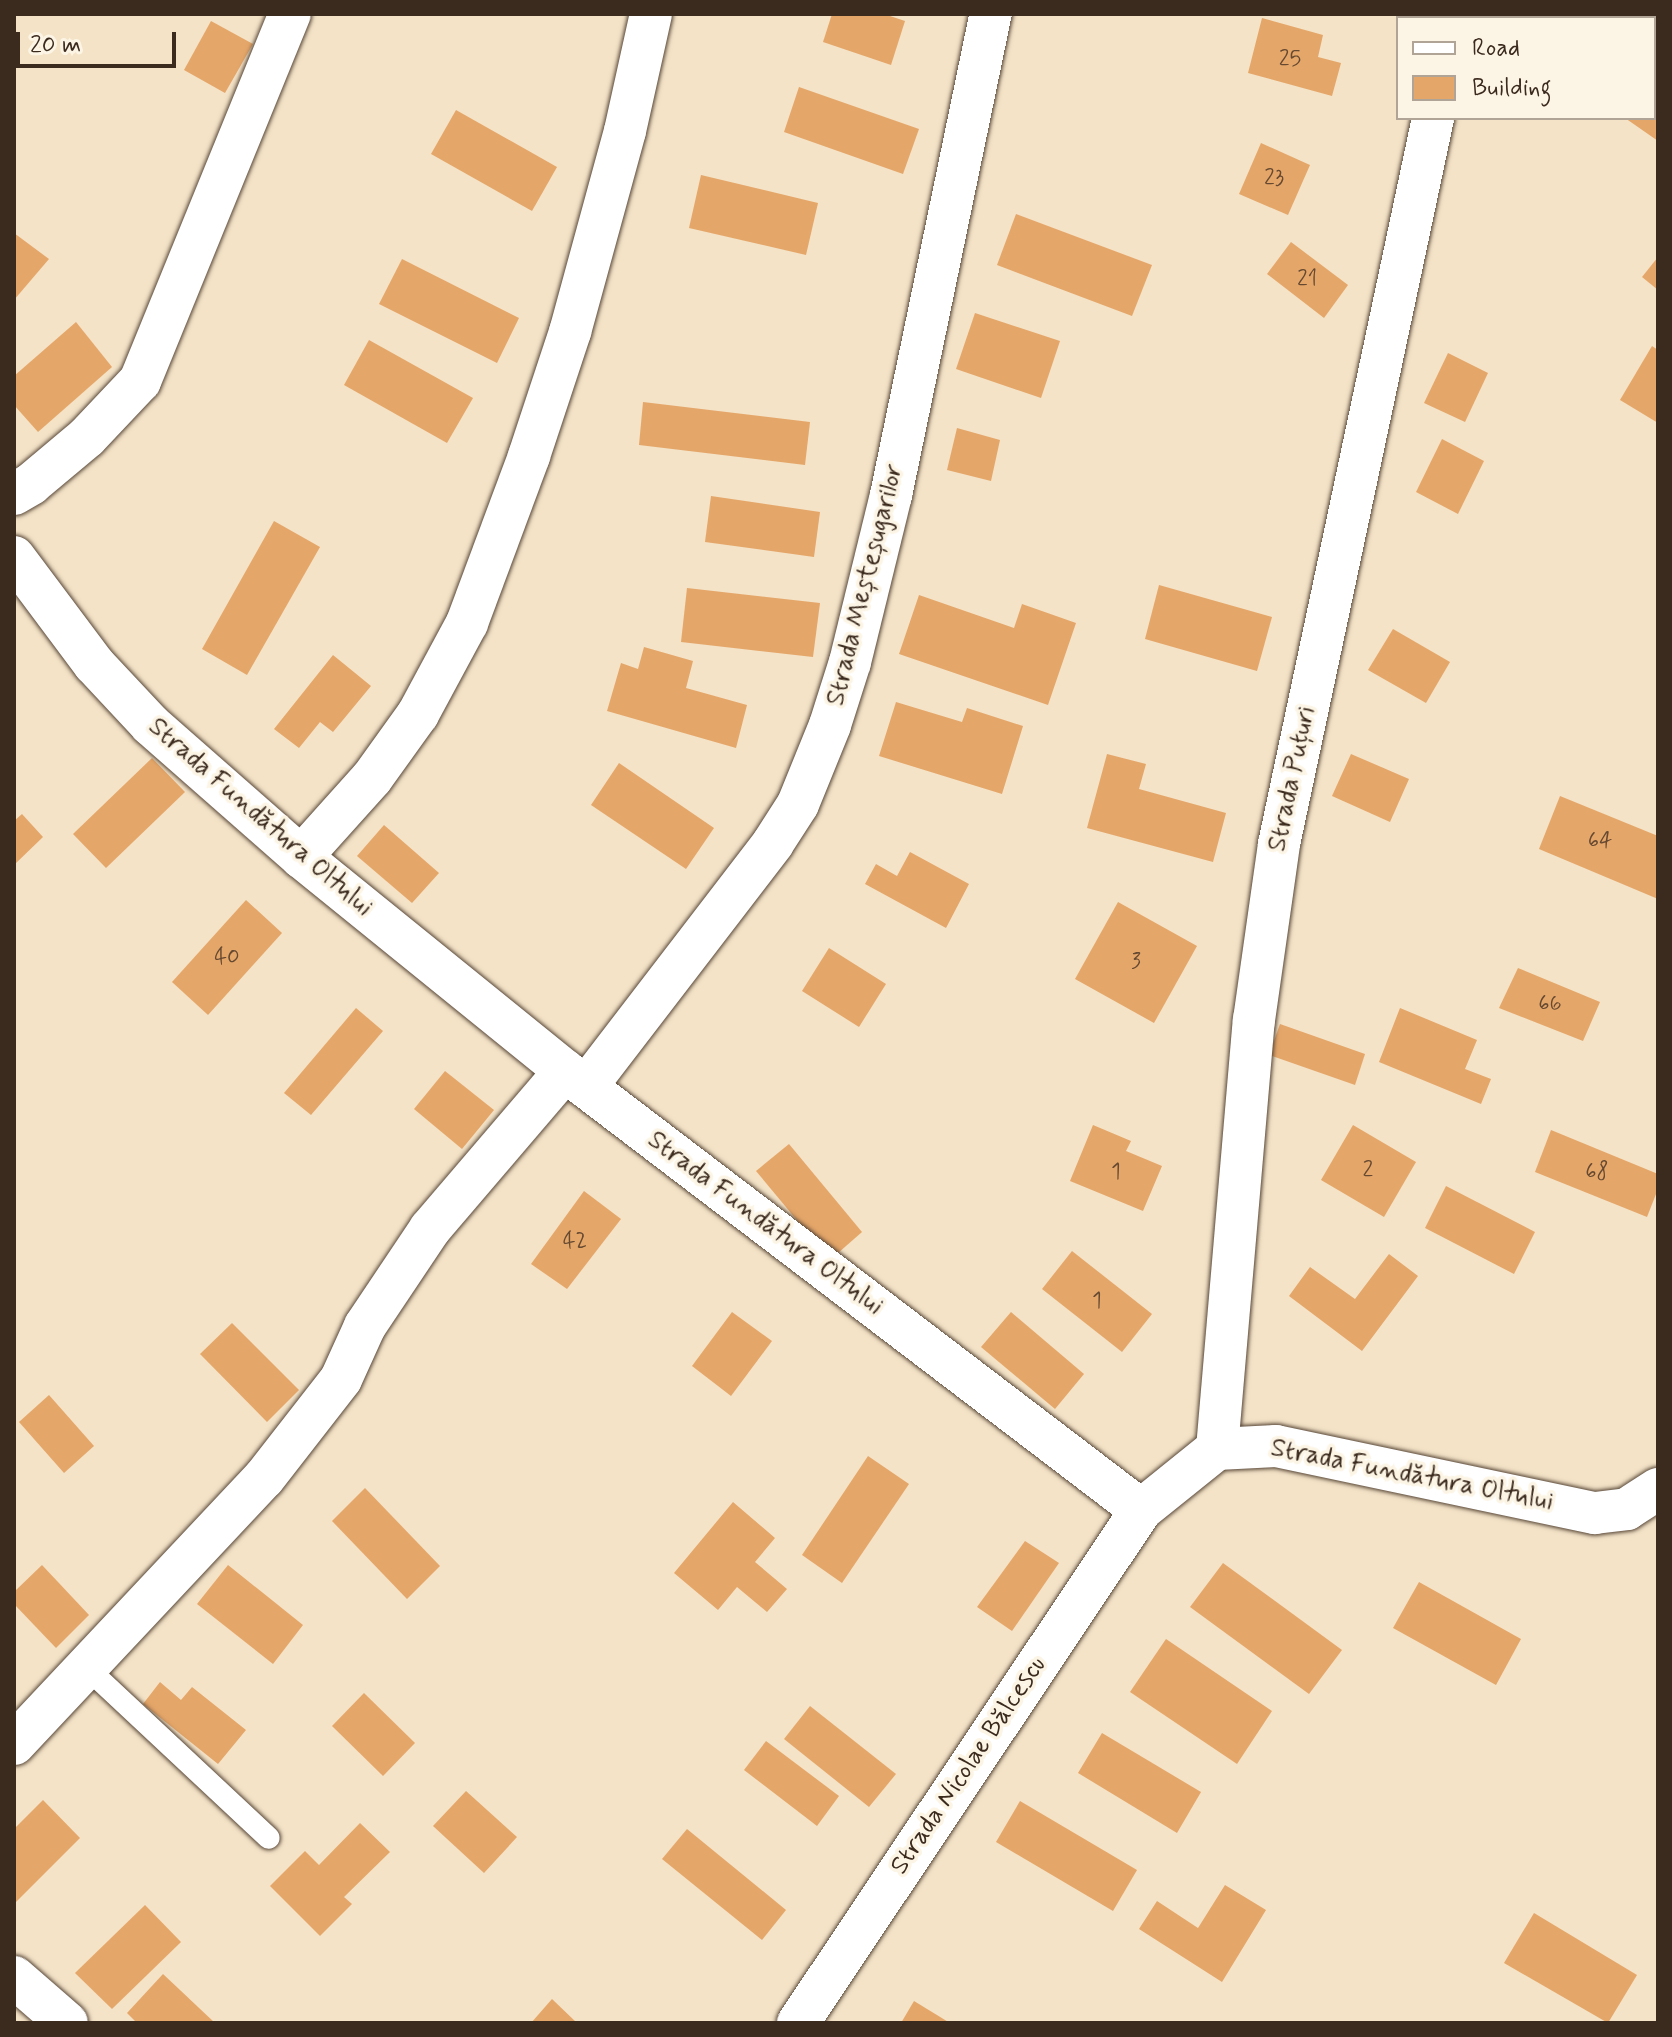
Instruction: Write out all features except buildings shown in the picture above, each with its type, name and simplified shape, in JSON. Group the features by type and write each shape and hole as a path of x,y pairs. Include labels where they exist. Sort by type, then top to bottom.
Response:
{"street":[{"path":"14,494 31,484 87,437 140,381 290,14"},
{"path":"301,857 372,778 418,714 467,623 570,332 625,131 651,14"},
{"name":"Strada Meșteșugarilor","path":"14,1744 264,1478 341,1379 365,1326 430,1229 575,1079 773,843 798,804 830,725 850,662 891,495 991,14"},
{"name":"Strada Puțuri","path":"1217,1449 1254,1020 1279,844 1433,120"},
{"name":"Strada Fundătura Oltului","path":"14,557 94,664 151,725 301,857 575,1079 1141,1510"},
{"name":"Strada Fundătura Oltului","path":"1217,1449 1276,1446 1595,1513 1627,1509 1651,1494"},
{"path":"1141,1510 1217,1449"},
{"name":"Strada Nicolae Bălcescu","path":"798,2023 1141,1510"},
{"path":"14,1977 67,2023"}],"lane":[{"path":"86,1667 269,1838"}]}
